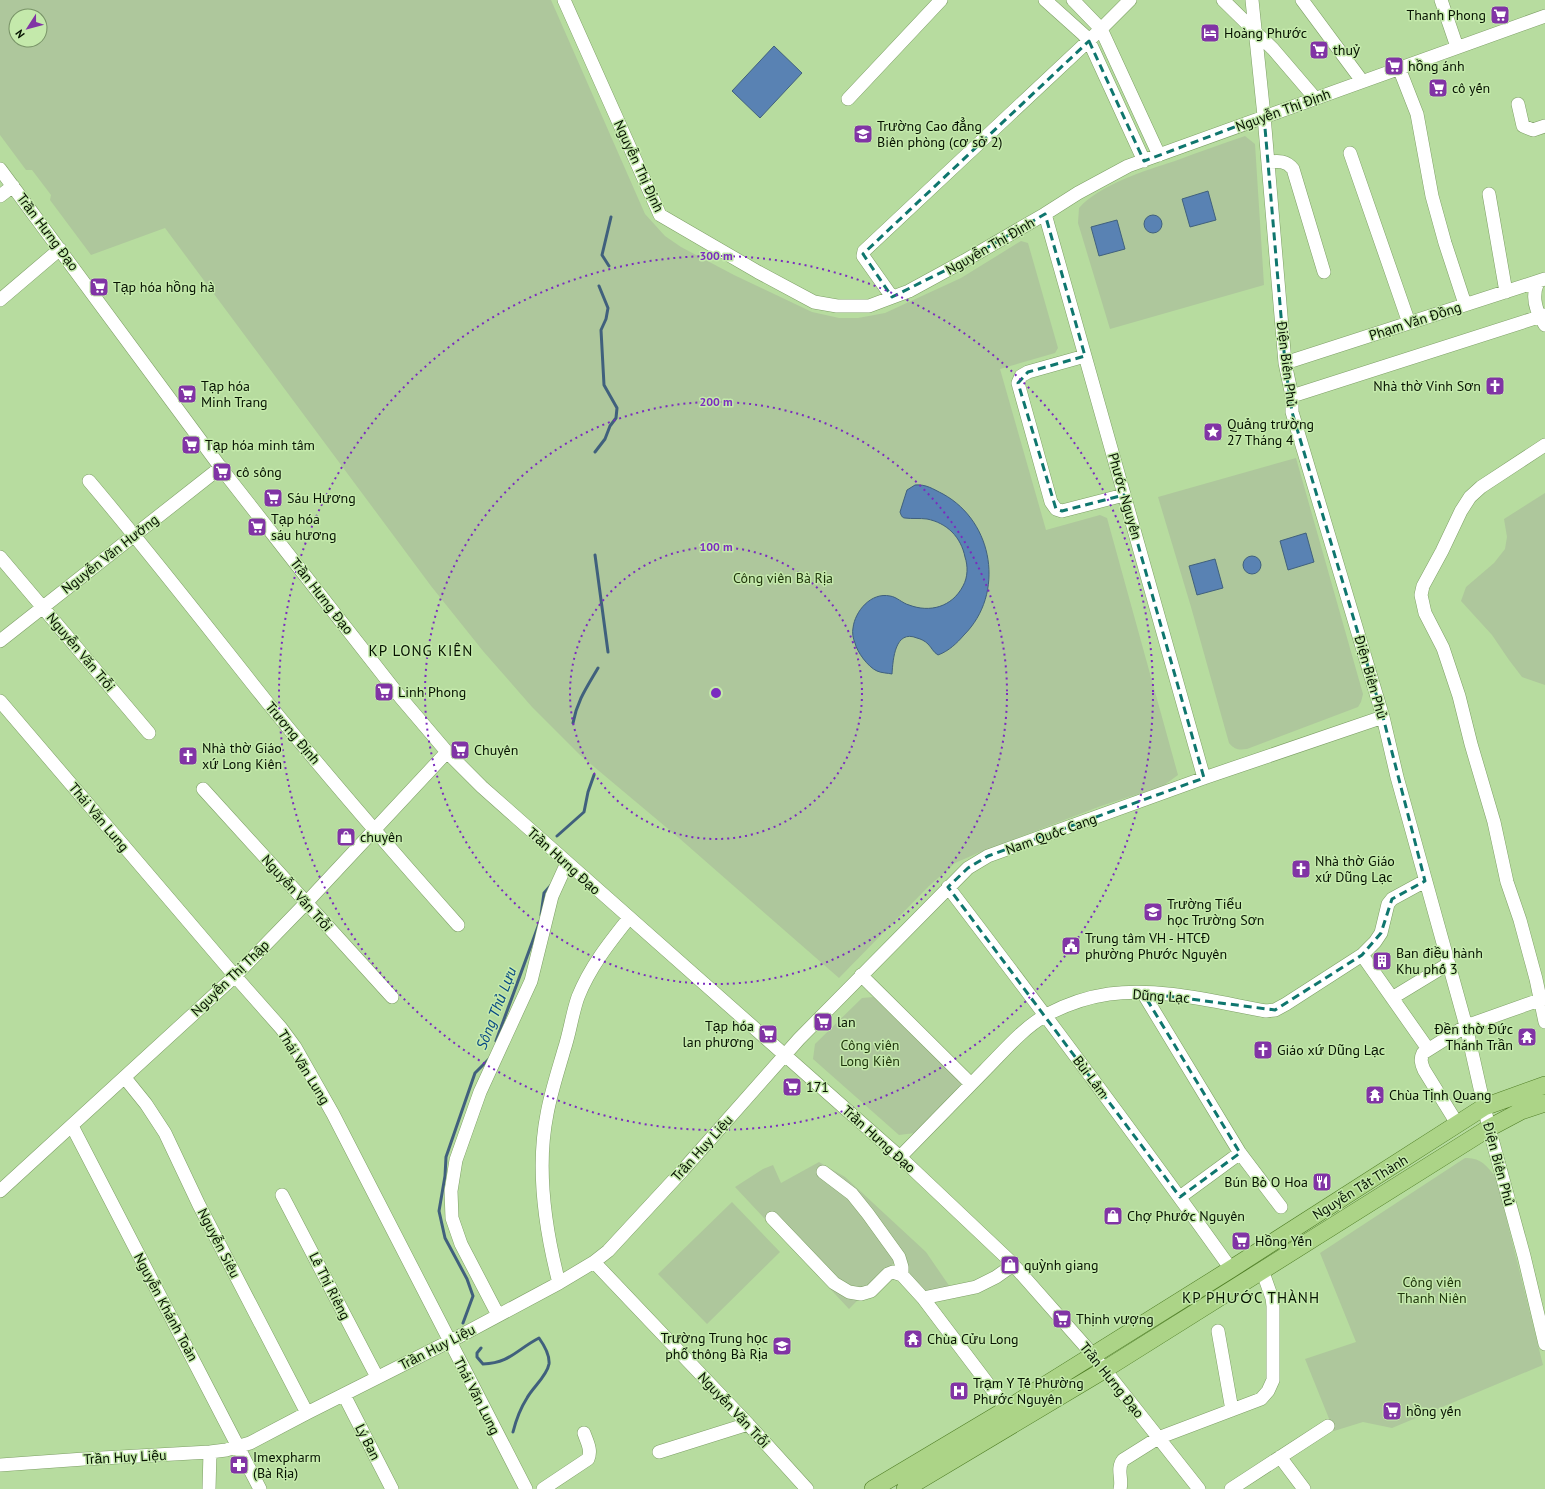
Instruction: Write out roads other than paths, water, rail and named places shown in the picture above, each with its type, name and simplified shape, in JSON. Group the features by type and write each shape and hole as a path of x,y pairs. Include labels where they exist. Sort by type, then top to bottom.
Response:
{"main road":[{"name":"Nguyễn Tất Thành","path":"873,1489 1007,1409 1231,1269 1484,1107 1545,1086"},
{"name":"Nguyễn Tất Thành","path":"905,1489 1104,1370 1489,1128 1521,1111 1545,1103"}],"street":[{"name":"Nguyễn Thị Định","path":"564,0 660,215 758,272 814,302 836,306 869,306 908,291 964,261 1084,190 1128,166 1545,16"},
{"path":"848,99 941,0"},
{"path":"1045,0 1089,40 1144,161"},
{"path":"1073,0 1101,29 1159,155"},
{"path":"892,297 863,256 864,251 1130,0"},
{"path":"1223,0 1273,49 1315,98"},
{"name":"Điện Biên Phủ","path":"1252,0 1264,116 1285,363 1292,396 1292,412 1383,717 1397,777 1466,1026 1489,1128 1524,1256 1545,1342"},
{"path":"1302,0 1362,81"},
{"path":"1441,0 1457,47"},
{"path":"1399,68 1417,114 1432,196 1445,243 1465,304"},
{"path":"1518,104 1523,126 1533,130 1545,126"},
{"path":"1350,153 1409,323"},
{"path":"1268,162 1282,161 1293,169 1324,272"},
{"name":"Trần Hưng Đạo","path":"0,169 221,467 401,698 447,752 482,787 566,863 785,1054 966,1218 1013,1265 1093,1355 1199,1489"},
{"path":"0,196 13,186"},
{"path":"1489,194 1506,292"},
{"name":"Phước Nguyên","path":"1045,214 1204,778"},
{"path":"0,300 60,249"},
{"path":"1292,396 1543,319 1534,299 1536,287 1541,281"},
{"name":"Phạm Văn Đồng","path":"1285,363 1465,304 1541,281"},
{"path":"1085,356 1028,372 1021,376 1018,383 1051,502 1056,509 1062,511 1124,494"},
{"path":"1545,445 1487,483 1470,497 1461,511 1423,586 1421,595 1425,613 1443,648 1459,696 1471,744 1494,822 1501,858 1543,999 1545,1022"},
{"name":"Nguyễn Văn Hưởng","path":"0,641 221,467"},
{"name":"Trương Định","path":"89,481 135,535 268,702 374,830 458,925"},
{"name":"Nguyễn Văn Trỗi","path":"0,557 149,733"},
{"name":"Thái Văn Lung","path":"0,701 281,1028 305,1063 333,1114 526,1489"},
{"name":"Nam Quốc Cang","path":"785,1054 948,887 968,868 988,856 1204,778 1383,717"},
{"name":"Nguyễn Thị Thập","path":"0,1191 126,1078 235,976 306,903 447,752"},
{"name":"Nguyễn Văn Trỗi","path":"203,788 392,997"},
{"path":"498,1315 461,1244 452,1218 451,1191 456,1160 480,1092 531,981 552,896 566,863"},
{"name":"Dũng Lạc","path":"900,1157 1016,1038 1046,1016 1065,1006 1110,994 1143,993 1210,999 1266,1011 1274,1010 1286,1004 1362,955 1375,942 1381,933 1388,904 1392,899 1425,881"},
{"name":"Bùi Lâm","path":"948,887 1046,1016 1180,1197 1231,1269"},
{"path":"559,1283 553,1261 543,1186 542,1156 546,1115 578,998 594,964 605,947 629,918"},
{"path":"1362,955 1428,1049"},
{"path":"1392,998 1448,964"},
{"path":"862,975 971,1084"},
{"path":"1143,993 1240,1153 1281,1207"},
{"path":"1458,1125 1421,1065 1420,1058 1423,1053 1466,1026 1543,999"},
{"name":"Trần Huy Liệu","path":"0,1465 210,1452 239,1447 250,1443 449,1341 559,1283 594,1262 608,1251 684,1170 785,1054"},
{"name":"Nguyễn Siêu","path":"126,1078 146,1104 165,1133 199,1205 307,1413"},
{"name":"Nguyễn Khánh Toàn","path":"72,1126 260,1489"},
{"path":"1180,1197 1240,1153"},
{"path":"823,1172 852,1194 868,1214 899,1257 902,1267 902,1275"},
{"name":"Lê Thị Riêng","path":"282,1195 377,1377"},
{"path":"772,1218 834,1283 849,1292 861,1294 871,1291 888,1274 893,1272 902,1275 924,1298 1007,1409"},
{"name":"Nguyễn Văn Trỗi","path":"594,1262 748,1424 807,1489"},
{"path":"924,1298 976,1287 996,1278 1013,1265"},
{"path":"1120,1489 1121,1476 1119,1469 1123,1460 1158,1438 1265,1396 1273,1380 1273,1306 1272,1298 1262,1270"},
{"path":"1218,1332 1232,1410"},
{"name":"Lý Ban","path":"344,1395 392,1489"},
{"path":"659,1452 748,1424"},
{"path":"1231,1489 1328,1426"},
{"path":"543,1489 588,1460 590,1448 584,1433"},
{"path":"209,1489 210,1452"},
{"path":"1280,1457 1304,1489"}],"water":[{"path":"774,46 802,73 760,118 732,91"},
{"path":"1208,191 1216,220 1190,227 1182,199"},
{"path":"1153,215 1159,218 1162,224 1159,230 1153,233 1147,230 1144,224 1147,218"},
{"path":"1117,220 1125,249 1099,256 1091,227"},
{"path":"915,485 926,486 943,494 960,506 974,522 983,540 988,560 989,580 985,600 977,618 959,641 938,655 923,640 910,636 904,638 900,641 897,647 893,661 892,674 880,672 874,669 863,659 858,651 854,640 853,630 854,622 861,609 870,600 883,596 890,596 906,604 917,607 932,608 940,606 953,599 965,583 967,575 967,564 963,550 952,532 934,521 902,517 900,512 907,490"},
{"path":"1306,533 1314,562 1288,570 1280,541"},
{"path":"1252,556 1258,559 1261,565 1258,571 1252,574 1246,571 1243,565 1246,559"},
{"path":"1215,559 1223,588 1197,595 1189,566"}],"waterway":[{"name":"Sông Thủ Lựu","path":"609,266 602,255 611,217"},
{"name":"Sông Thủ Lựu","path":"595,452 605,439 610,426 616,418 617,408 604,385 601,330 606,319 608,308 599,286"},
{"name":"Sông Thủ Lựu","path":"595,555 608,652"},
{"name":"Sông Thủ Lựu","path":"573,723 580,701 598,668"},
{"name":"Sông Thủ Lựu","path":"557,836 584,812 588,792 594,775"},
{"name":"Sông Thủ Lựu","path":"541,915 544,893 552,884"},
{"name":"Sông Thủ Lựu","path":"496,1041 540,921"},
{"name":"Sông Thủ Lựu","path":"463,1323 473,1296 467,1279 445,1238 439,1211 445,1176 446,1157 475,1073 490,1058"},
{"name":"Sông Thủ Lựu","path":"481,1348 477,1353 477,1357 483,1364 492,1363 507,1358 539,1338 548,1353 549,1364 546,1373 525,1402 518,1415 513,1432"}],"place":[{"name":"Thanh Phong","path":"1500,15"},
{"name":"Hoàng Phước","path":"1210,33"},
{"name":"thuỷ","path":"1319,50"},
{"name":"hồng ánh","path":"1394,66"},
{"name":"cô yến","path":"1438,88"},
{"name":"Trường Cao đẳng Biên phòng (cơ sở 2)","path":"863,134"},
{"name":"Tạp hóa hồng hà","path":"99,287"},
{"name":"Nhà thờ Vinh Sơn","path":"1495,386"},
{"name":"Tạp hóa Minh Trang","path":"187,394"},
{"name":"Quảng trường 27 Tháng 4","path":"1213,432"},
{"name":"Tạp hóa minh tâm","path":"191,445"},
{"name":"cô sông","path":"222,472"},
{"name":"Sáu Hương","path":"273,498"},
{"name":"Tạp hóa sáu hương","path":"257,527"},
{"name":"Linh Phong","path":"384,692"},
{"name":"Chuyên","path":"460,750"},
{"name":"Nhà thờ Giáo xứ Long Kiên","path":"188,756"},
{"name":"chuyên","path":"346,837"},
{"name":"Nhà thờ Giáo xứ Dũng Lạc","path":"1301,869"},
{"name":"Trường Tiểu học Trường Sơn","path":"1153,912"},
{"name":"Trung tâm VH - HTCĐ phường Phước Nguyên","path":"1071,946"},
{"name":"Ban điều hành Khu phố 3","path":"1382,961"},
{"name":"lan","path":"823,1022"},
{"name":"Tạp hóa lan phương","path":"768,1034"},
{"name":"Đền thờ Đức Thánh Trần","path":"1527,1037"},
{"name":"Giáo xứ Dũng Lạc","path":"1263,1050"},
{"name":"171","path":"792,1087"},
{"name":"Chùa Tịnh Quang","path":"1375,1095"},
{"name":"Bún Bò O Hoa","path":"1322,1182"},
{"name":"Chợ Phước Nguyên","path":"1113,1216"},
{"name":"Hồng Yến","path":"1241,1241"},
{"name":"quỳnh giang","path":"1010,1265"},
{"name":"Thịnh vượng","path":"1062,1319"},
{"name":"Chùa Cửu Long","path":"913,1339"},
{"name":"Trường Trung học phổ thông Bà Rịa","path":"782,1346"},
{"name":"Trạm Y Tế Phường Phước Nguyên","path":"959,1391"},
{"name":"hồng yến","path":"1392,1411"},
{"name":"Imexpharm (Bà Rịa)","path":"239,1465"}],"district":[{"name":"KP LONG KIÊN","path":"421,650"},
{"name":"KP PHƯỚC THÀNH","path":"1251,1297"}],"park label":[{"name":"Công viên Bà Rịa","path":"783,578"},
{"name":"Công viên Long Kiên","path":"870,1054"},
{"name":"Công viên Thanh Niên","path":"1432,1290"}]}
